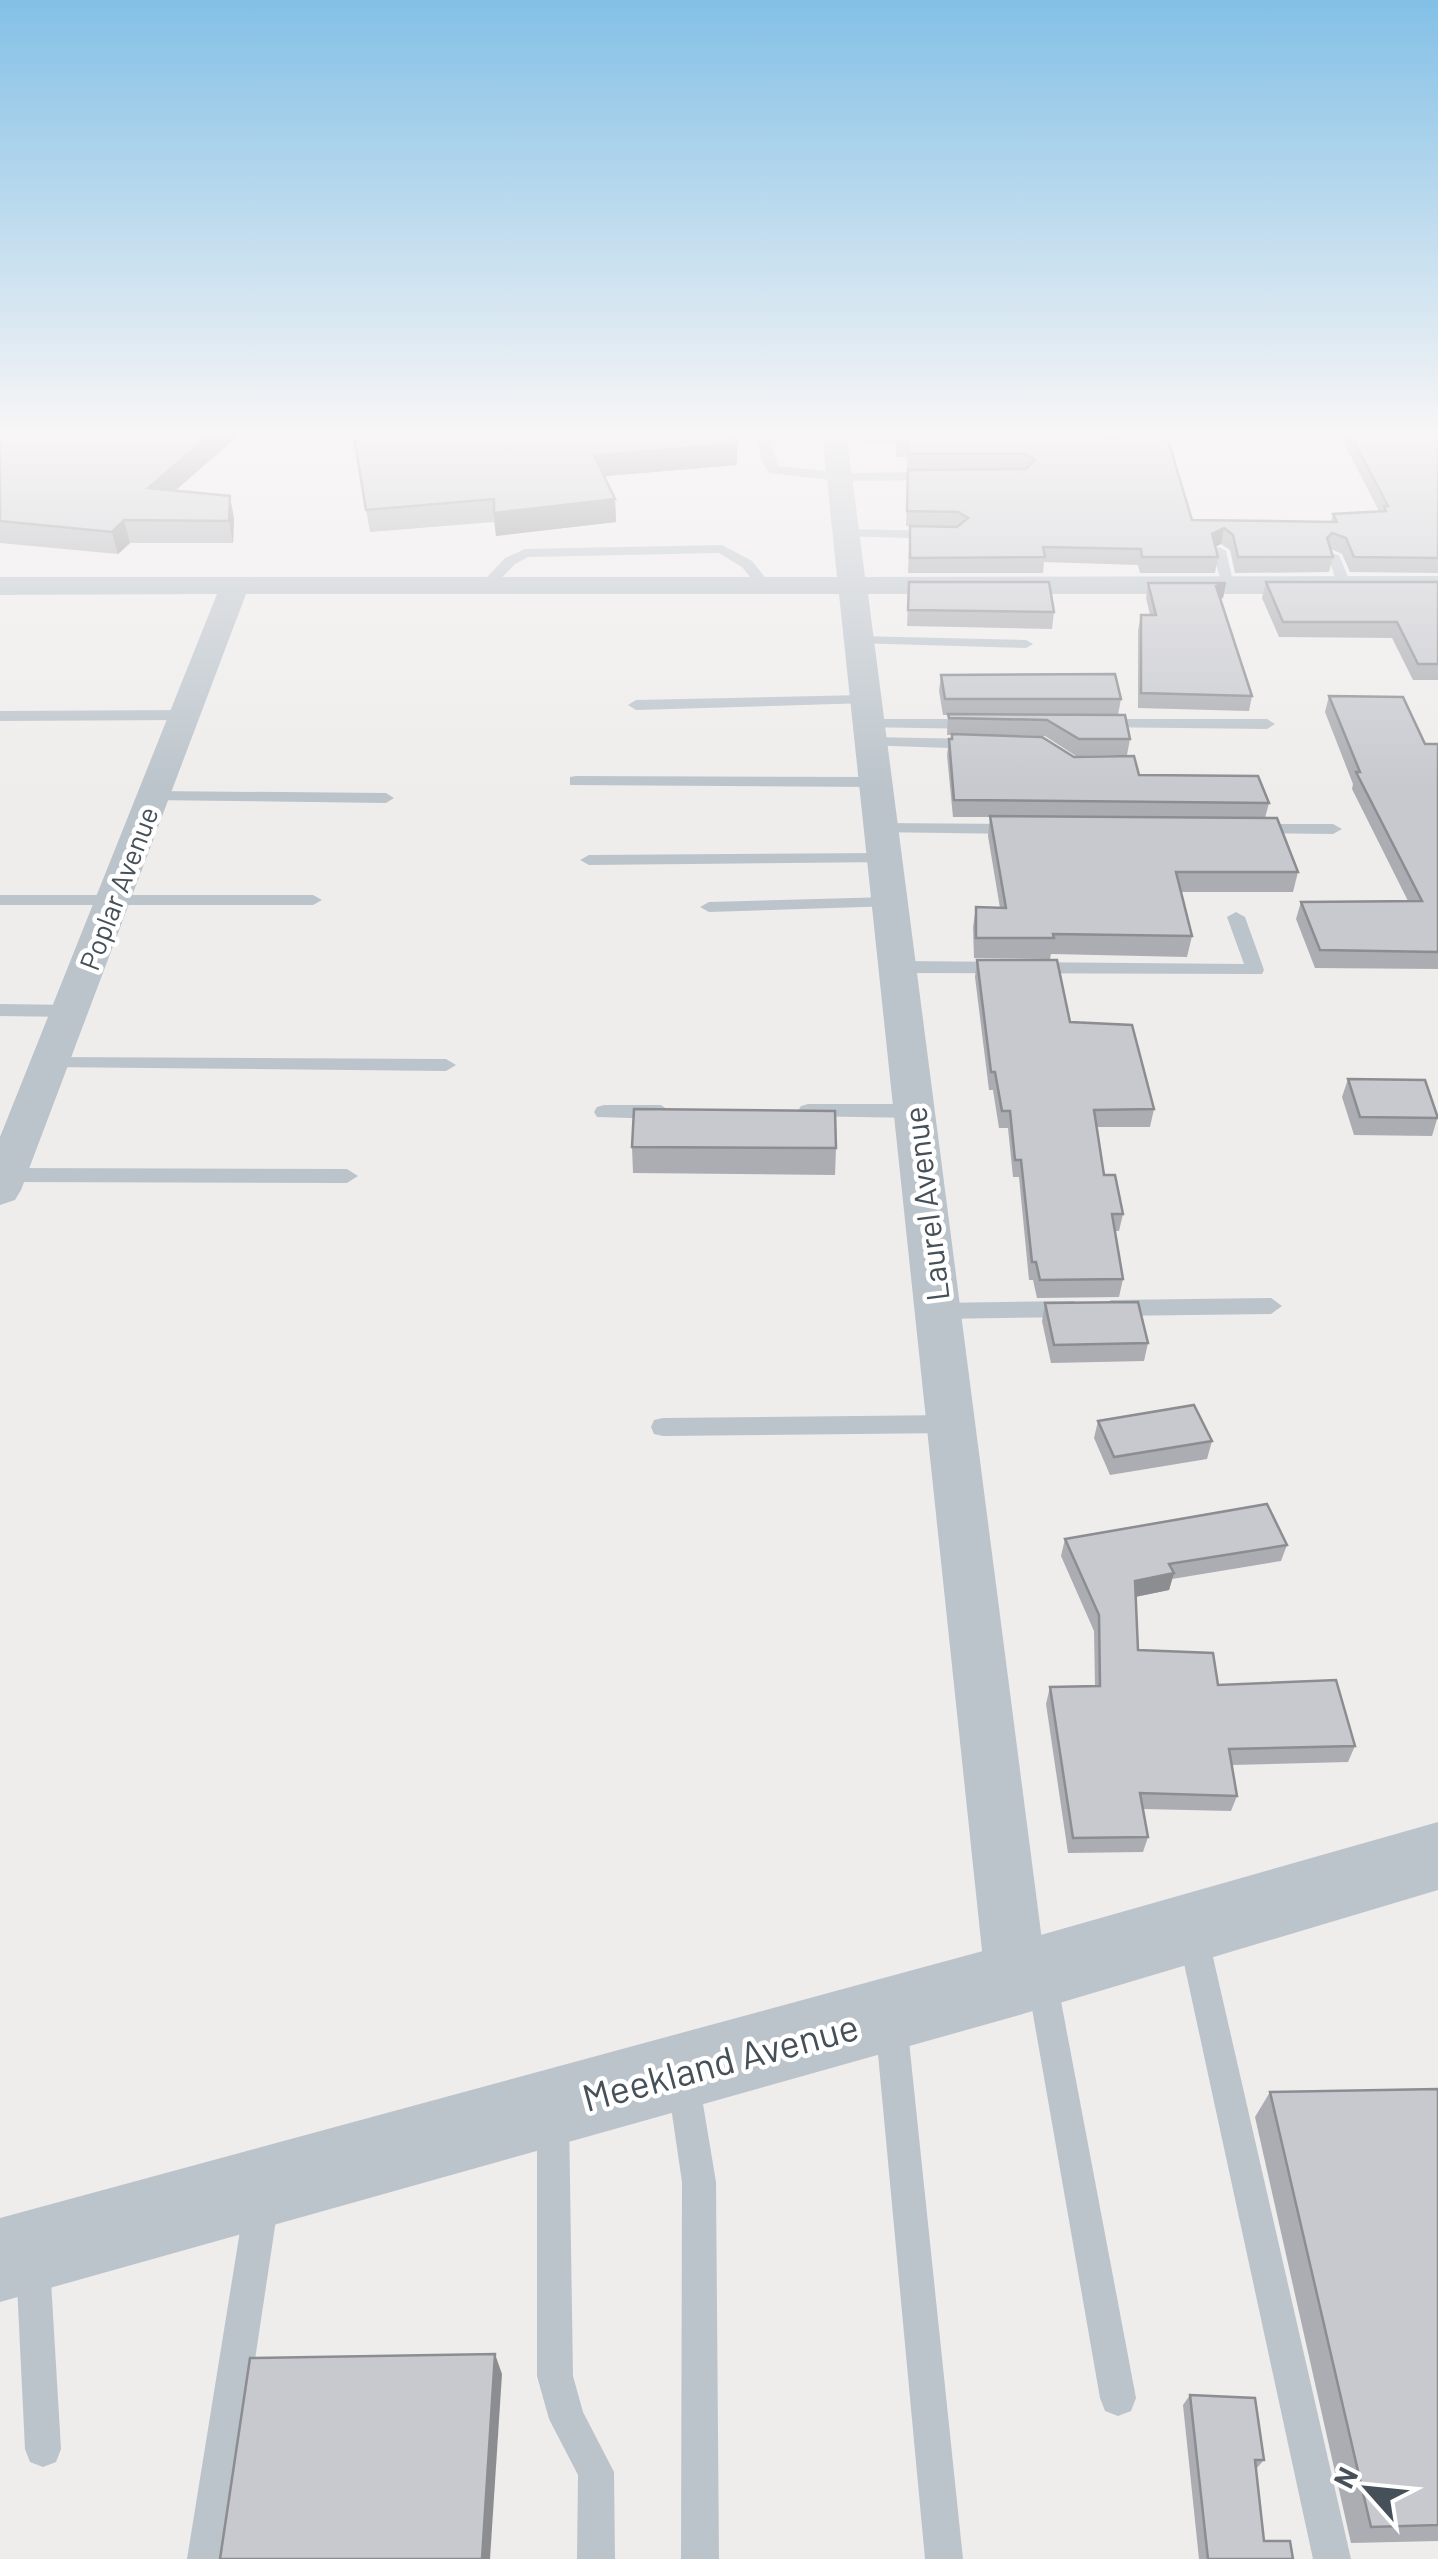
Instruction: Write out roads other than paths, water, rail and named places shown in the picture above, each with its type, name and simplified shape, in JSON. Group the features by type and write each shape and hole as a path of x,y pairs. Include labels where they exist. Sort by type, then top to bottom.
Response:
{"street":[{"name":"Laurel Avenue","path":"850,549 866,722 951,1424 1028,1976"},
{"path":"0,586 1438,585"},
{"name":"Poplar Avenue","path":"3,1183 14,1121 50,1063 235,586"},
{"name":"Meekland Avenue","path":"16,2255 1028,1976 1438,1856"}],"lane":[{"path":"1218,551 1230,587"},
{"path":"1332,555 1344,584"},
{"path":"858,640 1026,644"},
{"path":"636,705 866,722 987,724"},
{"path":"0,716 184,715"},
{"path":"866,722 1006,744"},
{"path":"1087,724 1266,724"},
{"path":"576,781 873,782"},
{"path":"154,796 386,798"},
{"path":"589,860 881,843 1038,829"},
{"path":"1234,829 1333,829"},
{"path":"0,900 313,900"},
{"path":"709,907 890,902"},
{"path":"897,967 1256,970 1236,917"},
{"path":"0,1010 70,1010"},
{"path":"50,1063 446,1065"},
{"path":"778,1112 914,1111"},
{"path":"604,1112 682,1112"},
{"path":"3,1183 347,1176"},
{"path":"938,1310 1272,1306"},
{"path":"663,1427 951,1424"},
{"path":"1191,1928 1332,2559"},
{"path":"1028,1976 1118,2398"},
{"path":"890,2013 944,2559"},
{"path":"682,2072 699,2182 700,2559"},
{"path":"553,2107 555,2376 567,2419 596,2472 596,2559"},
{"path":"206,2559 264,2187"},
{"path":"16,2255 43,2450"}]}
